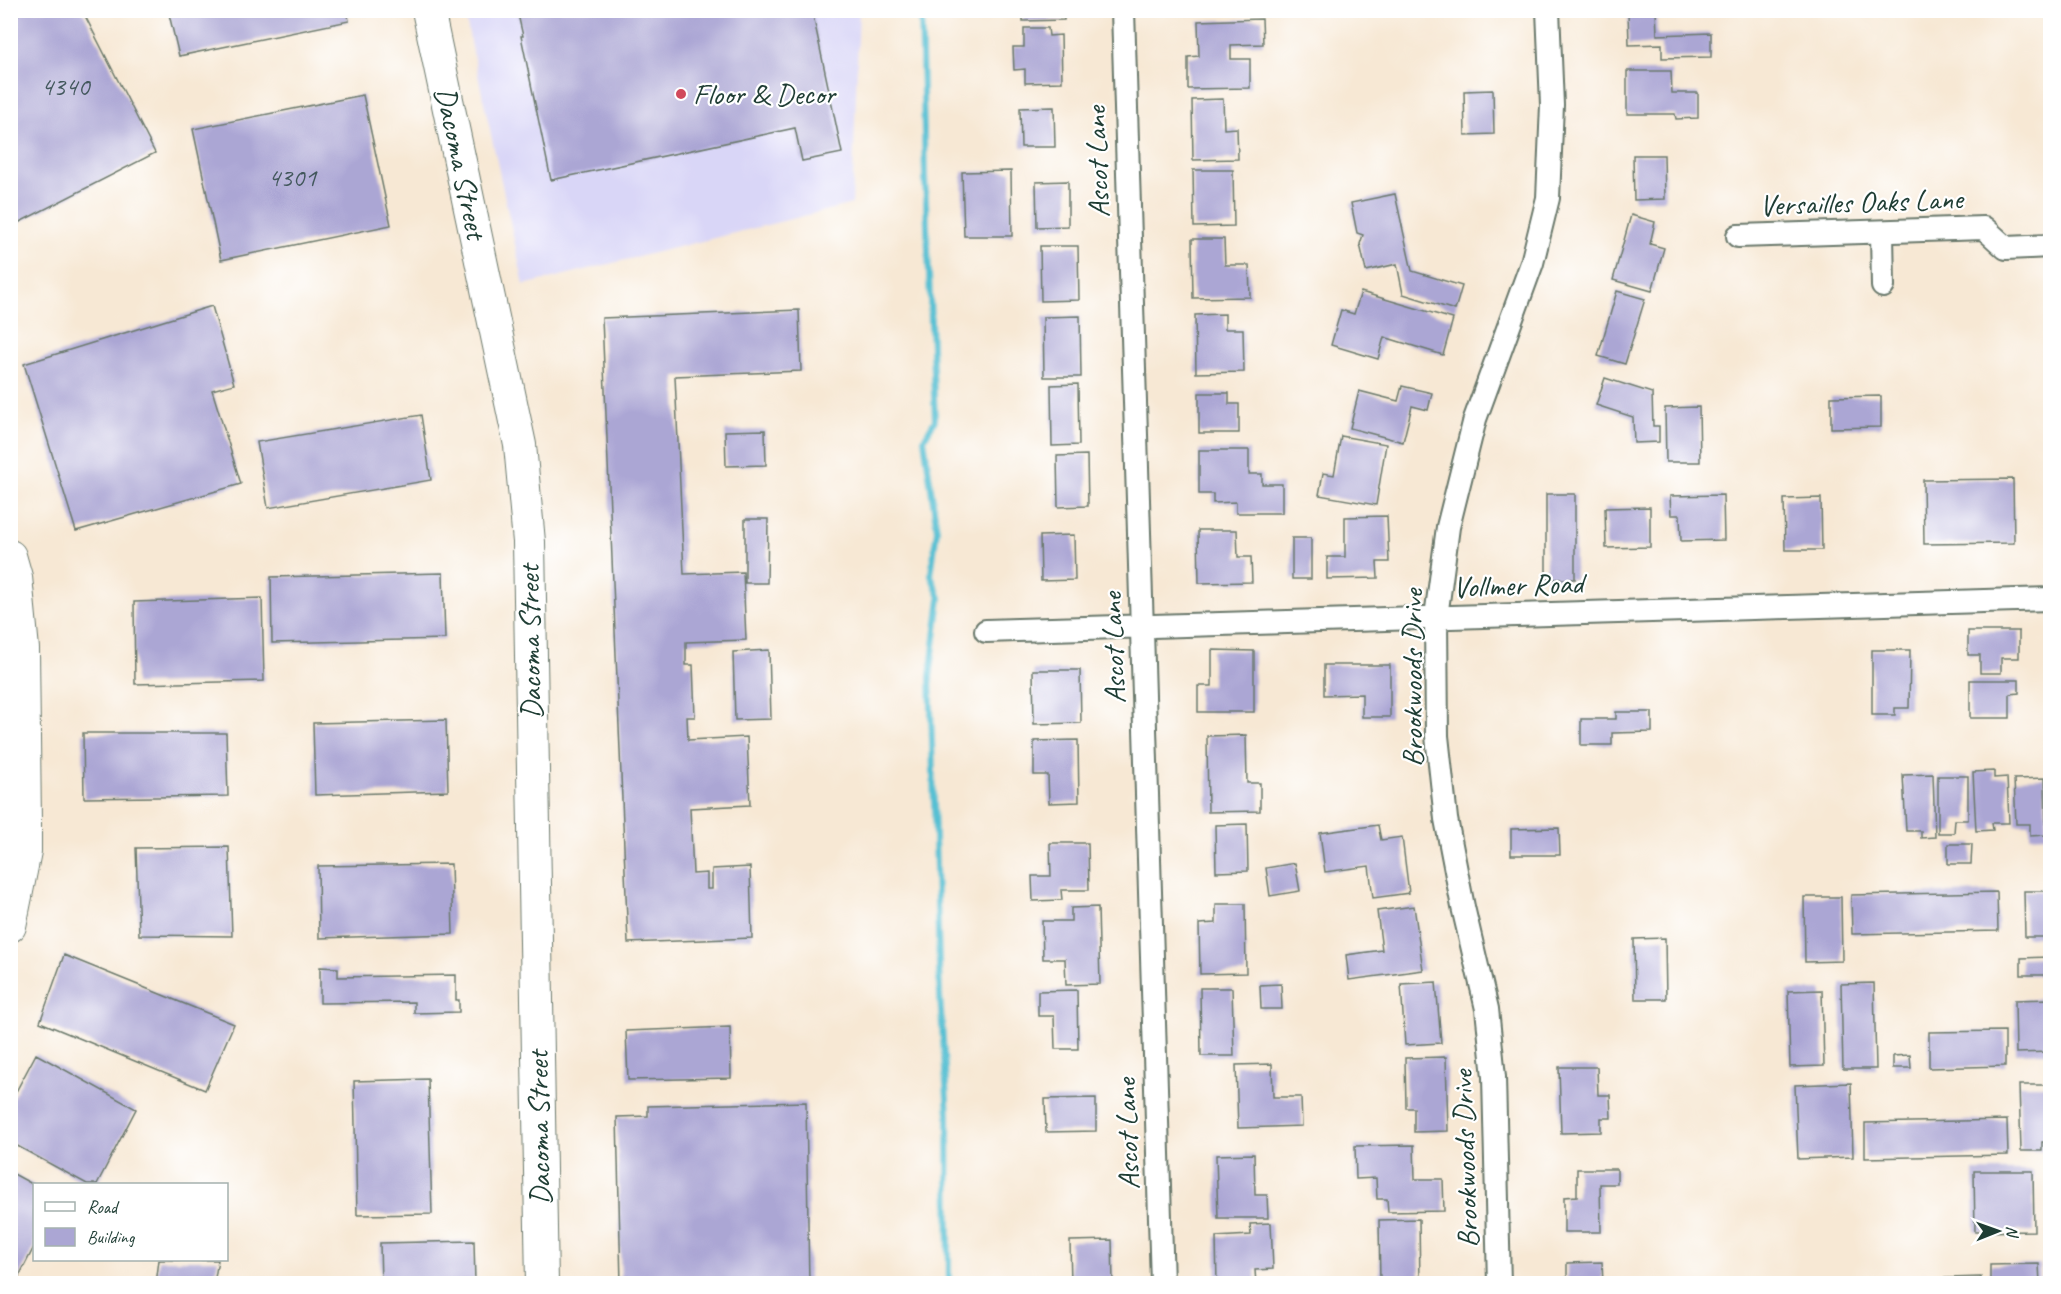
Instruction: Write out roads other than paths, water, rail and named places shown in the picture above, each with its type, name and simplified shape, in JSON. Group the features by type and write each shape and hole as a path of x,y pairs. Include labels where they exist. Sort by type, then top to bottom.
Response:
{"main road":[{"name":"Dacoma Street","path":"429,10 520,445 529,542 542,1284"},
{"path":"10,556 16,578 23,649 25,851 10,926"}],"street":[{"name":"Ascot Lane","path":"1123,10 1162,1284"},
{"name":"Brookwoods Drive","path":"1499,1284 1493,1066 1487,1009 1463,907 1446,819 1437,736 1436,617 1448,527 1475,419 1532,263 1548,198 1552,105 1548,10"},
{"name":"Versailles Oaks Lane","path":"1738,236 1984,228 2006,248 2050,246"},
{"path":"1882,232 1883,286"},
{"name":"Vollmer Road","path":"986,631 2050,599"}],"waterway":[{"path":"921,10 935,420 924,439 937,530 931,575 940,598 930,677 940,996 948,1115 949,1284"}],"place":[{"name":"Floor & Decor","path":"681,94"}]}
